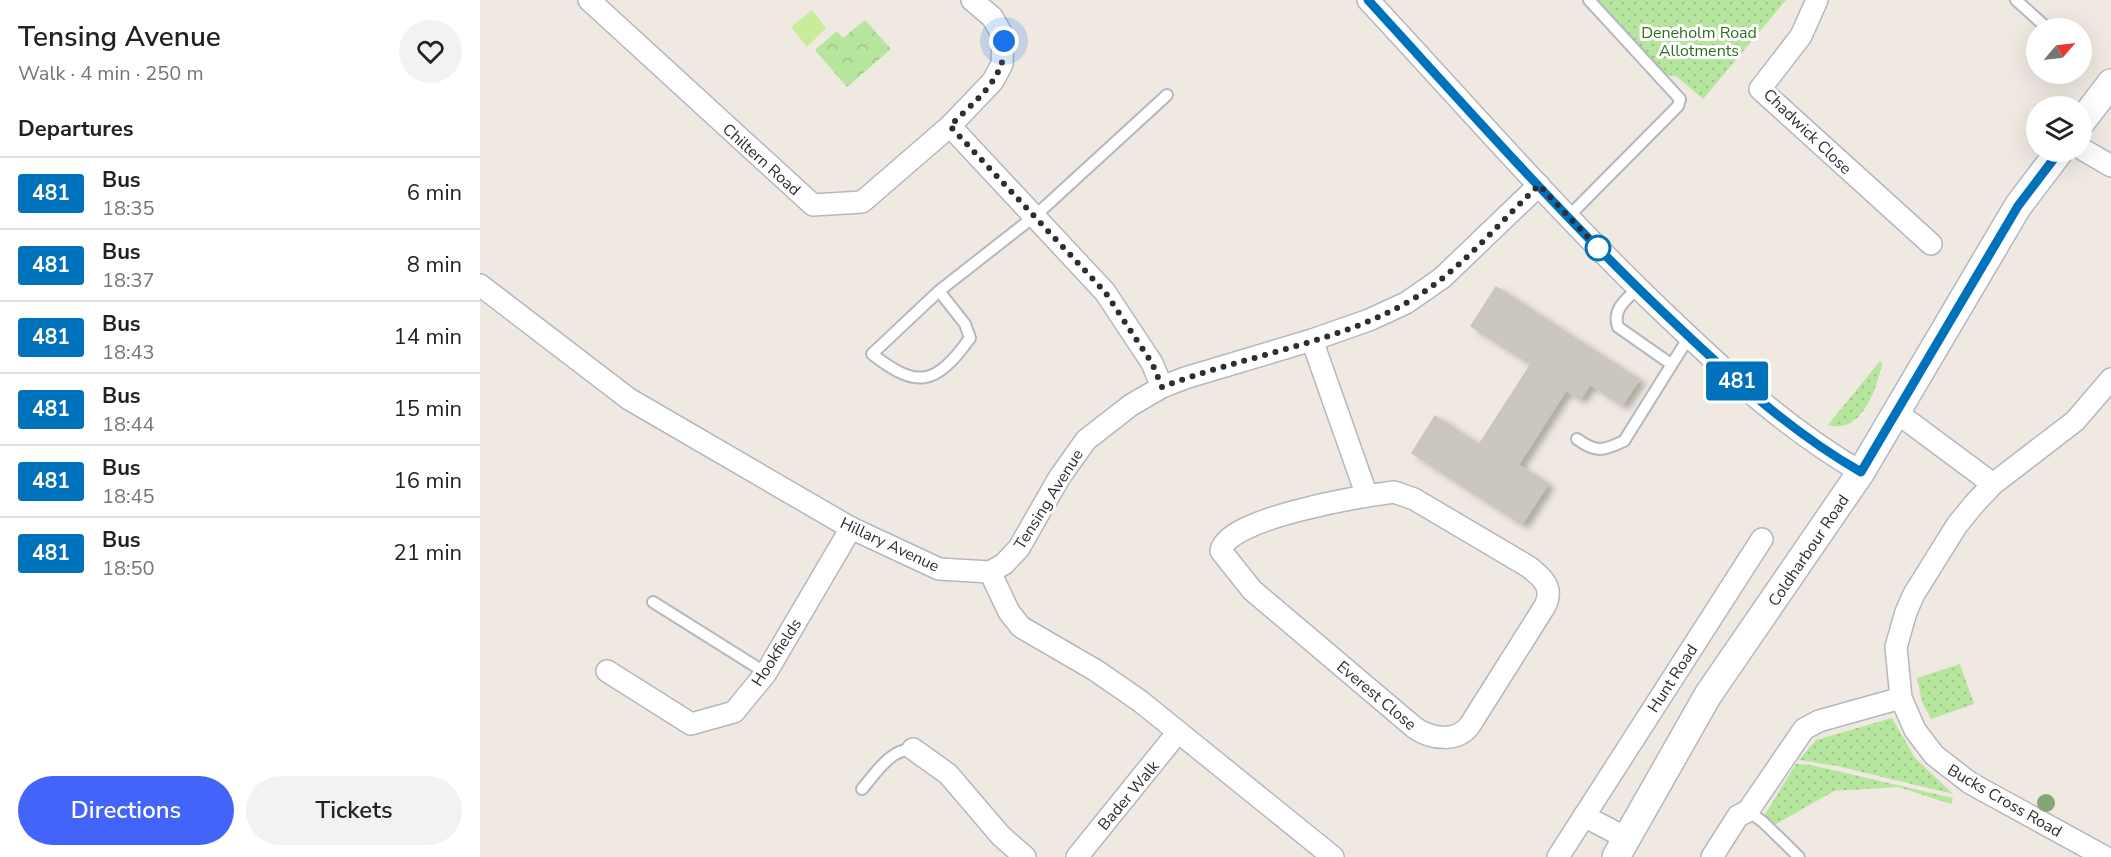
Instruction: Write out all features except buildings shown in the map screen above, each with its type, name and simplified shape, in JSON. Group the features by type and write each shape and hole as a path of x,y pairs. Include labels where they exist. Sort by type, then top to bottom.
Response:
{"street":[{"name":"Chiltern Road","path":"589,0 813,206 862,202 950,126 993,81 1003,58 1004,41 996,22 972,0"},
{"path":"1368,0 1568,217 1689,337 1786,424 1861,472"},
{"name":"Chadwick Close","path":"1817,0 1801,36 1760,89 1931,244"},
{"path":"2092,108 2111,83"},
{"path":"950,126 1036,215 1120,312 1152,363 1162,387"},
{"path":"2092,155 2111,166"},
{"name":"Coldharbour Road","path":"1621,848 1708,695 1861,472 2018,206 2051,162"},
{"name":"Tensing Avenue","path":"990,572 1004,564 1018,548 1059,478 1086,440 1131,405 1162,387 1369,320 1419,295 1442,279 1539,185"},
{"name":"Hillary Avenue","path":"480,285 629,399 851,528 939,569 990,572"},
{"path":"1312,340 1367,496"},
{"name":"Bucks Cross Road","path":"2105,857 1951,771 1923,743 1901,698 1896,647 1905,612 1957,525 1993,484 2075,421 2111,379"},
{"path":"1896,412 1993,484"},
{"name":"Everest Close","path":"1394,492 1403,494 1529,567 1546,582 1547,603 1463,733 1433,737 1415,728 1252,590 1221,551 1223,544 1230,537 1256,523 1367,496 1394,492"},
{"name":"Hookfields","path":"607,670 691,724 734,712 766,674 851,528"},
{"name":"Hunt Road","path":"1558,857 1762,539"},
{"path":"990,572 1010,612 1021,627 1106,677 1333,857"},
{"path":"1712,857 1738,816 1748,811 1804,729 1819,721 1901,698"},
{"name":"Bader Walk","path":"1077,857 1178,732"},
{"path":"913,749 948,774 1001,836 1025,857"},
{"path":"1584,816 1621,848"}],"lane":[{"path":"1568,217 1678,106 1680,99 1589,0"},
{"path":"2016,0 2036,18"},
{"path":"939,291 965,324 970,338 956,356 936,375 915,379 892,369 872,354 939,291 1036,215 1167,95"},
{"path":"1638,288 1618,309 1616,314 1618,327 1671,364"},
{"path":"1577,439 1589,448 1606,450 1624,441 1689,337"},
{"path":"653,602 766,674"},
{"path":"862,789 888,759 903,749 913,749"},
{"path":"1748,811 1763,822 1799,857"}],"green space":[{"name":"Deneholm Road Allotments","path":"1596,0 1786,0 1703,99 1676,76 1666,75"},
{"path":"812,10 826,28 807,47 791,27"},
{"path":"865,20 891,49 847,87 815,50 837,31 843,38"},
{"path":"1880,361 1882,363 1876,385 1866,408 1850,423 1840,426 1828,425"},
{"path":"1960,664 1974,704 1931,719 1922,702 1917,678"},
{"path":"1892,718 1915,758 1953,794 1837,766 1799,760 1816,740"},
{"path":"1796,764 1811,765 1953,798 1951,804 1898,787 1834,791 1771,827 1762,819"}],"bus line":[{"name":"481","path":"1368,0 1568,217 1689,337 1800,434 1861,472 2018,206 2051,162"}],"route":[{"path":"1004,41 1005,47 998,75 950,126 1036,215 1105,292 1152,363 1162,387 1312,340 1369,320 1406,303 1442,279 1539,185 1598,248"}]}
